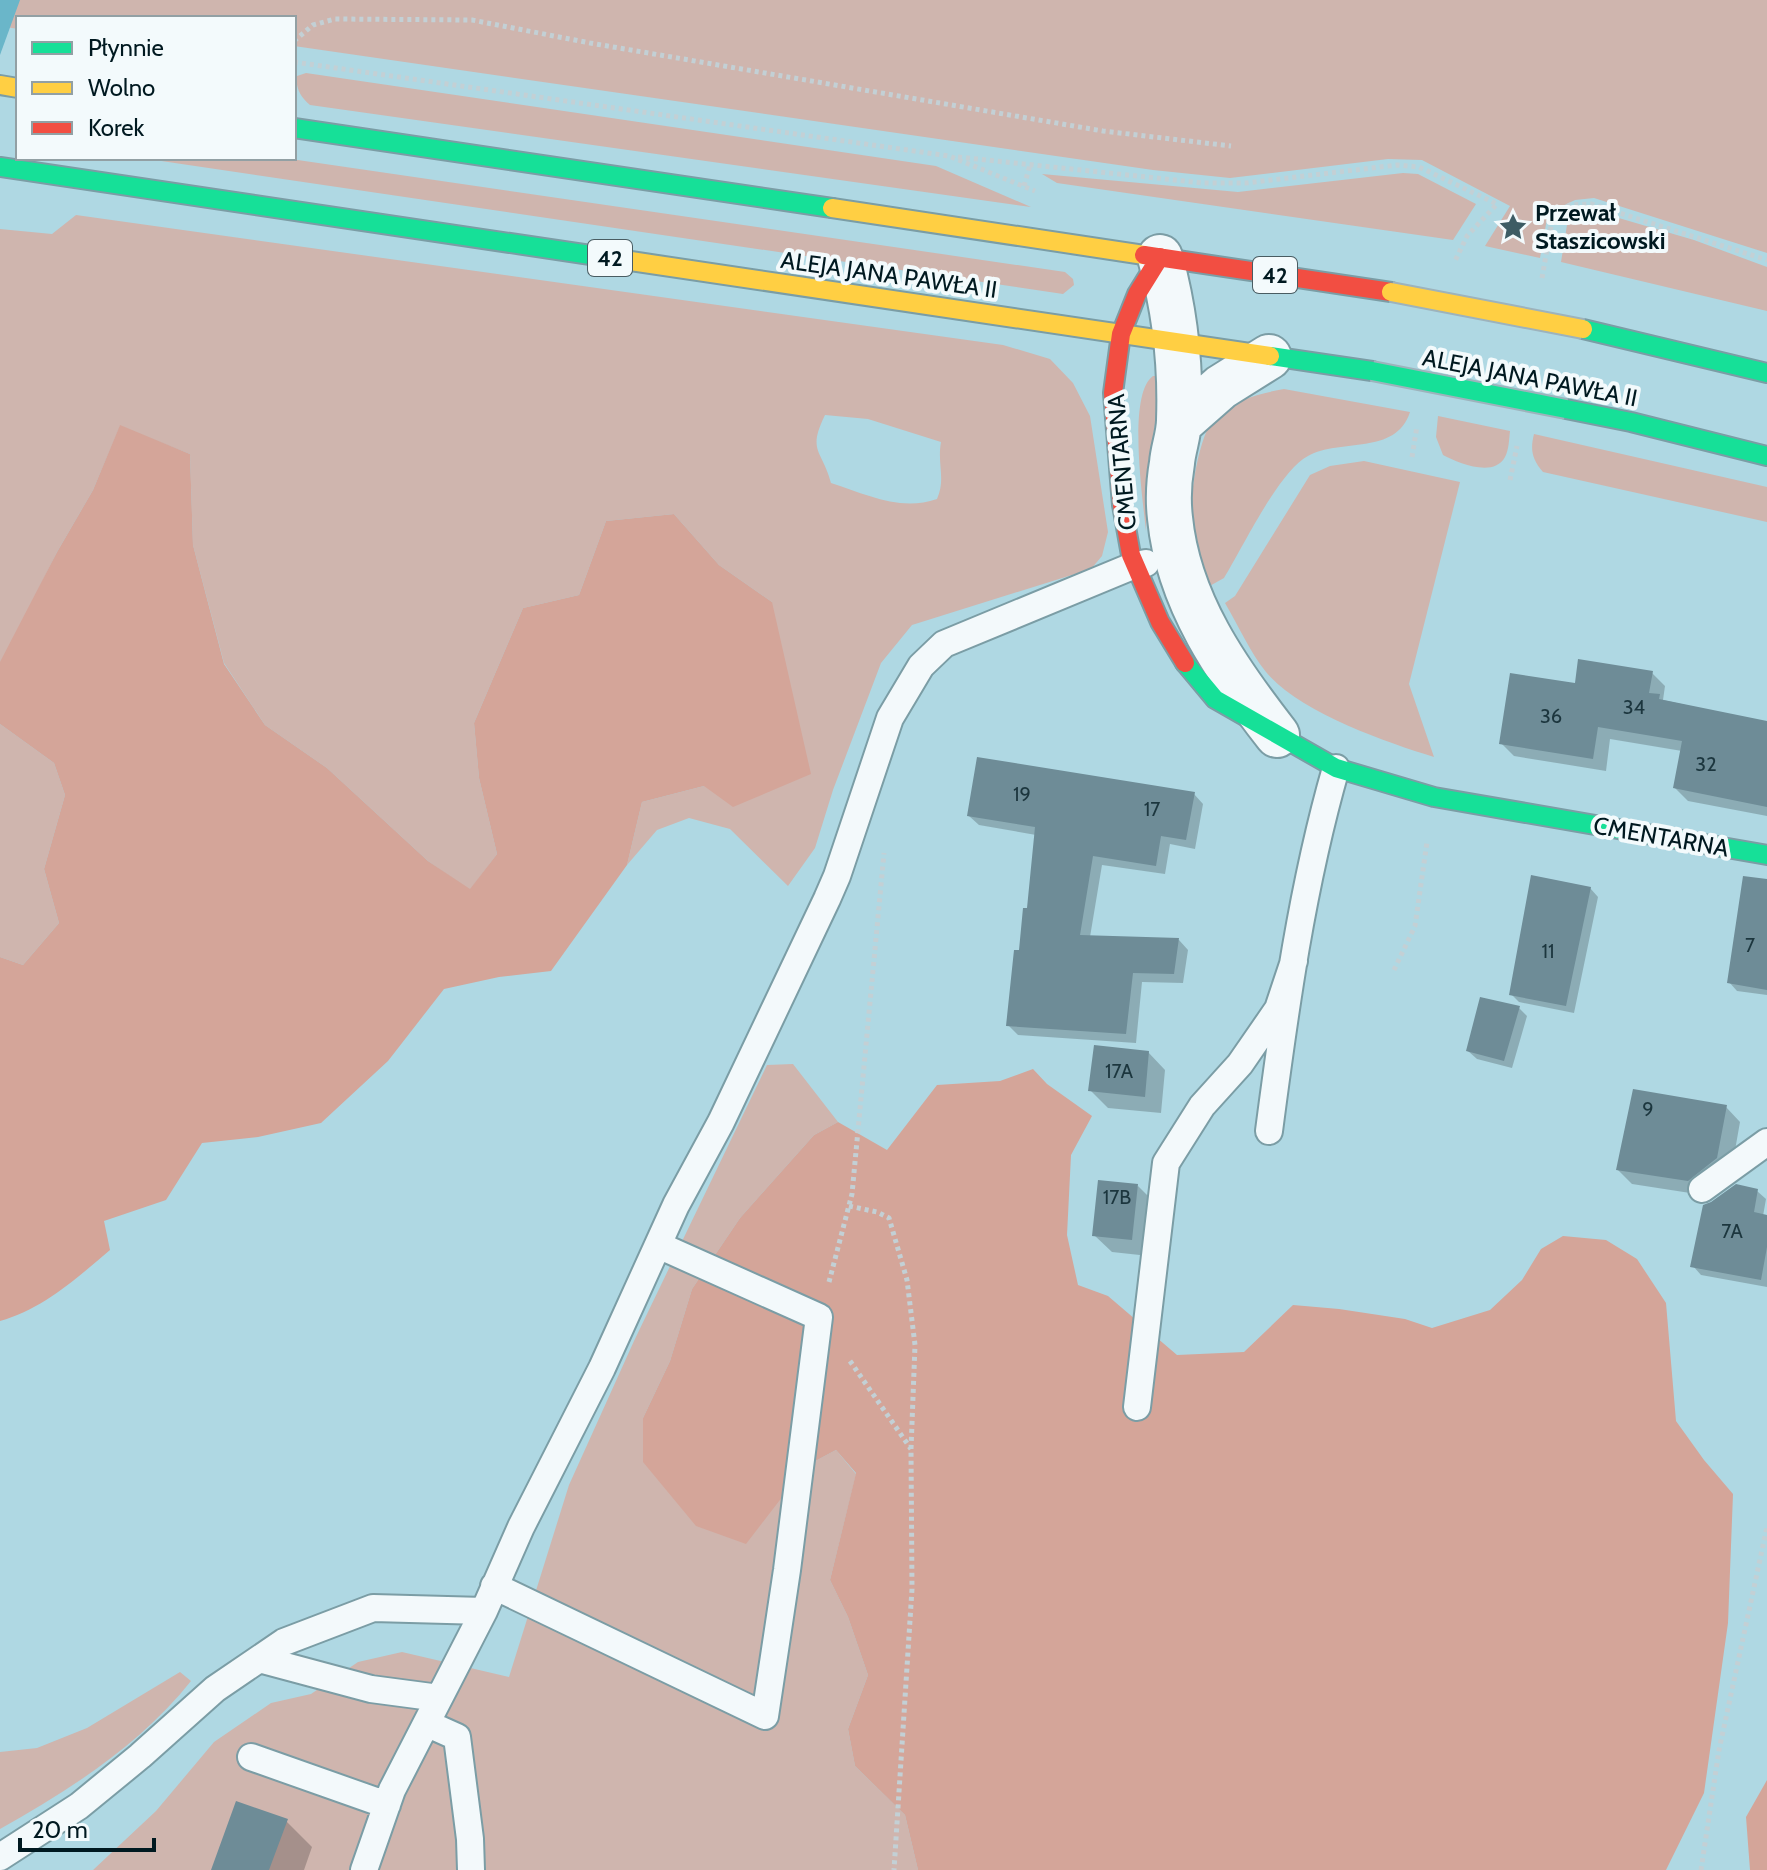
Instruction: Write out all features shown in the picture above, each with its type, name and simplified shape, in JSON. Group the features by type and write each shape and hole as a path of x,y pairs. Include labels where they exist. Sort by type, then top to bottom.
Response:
{"main road":[{"name":"42","path":"296,128 1391,292 1583,329 1767,373"},
{"name":"ALEJA JANA PAWŁA II","path":"0,167 1372,371 1631,422 1767,456"},
{"name":"CMENTARNA","path":"1160,257 1137,294 1121,334 1113,393 1122,505 1135,565 1160,622 1215,699 1336,768 1434,797 1767,855"}],"street":[{"name":"CMENTARNA","path":"1160,257 1178,342 1179,424 1171,464 1170,516 1177,560 1216,649 1235,681 1280,738"},
{"path":"1179,424 1221,387 1269,357"}],"lane":[{"path":"364,1870 392,1790 484,1611 521,1527 602,1368 676,1205 721,1122 815,926 837,876 890,718 921,666 944,644 964,634 1135,565 1177,560"},
{"path":"1269,1131 1294,961 1319,830 1336,768"},
{"path":"1137,1407 1166,1163 1202,1106 1240,1064 1278,1009 1294,961"},
{"path":"1702,1189 1767,1142"},
{"path":"494,1586 765,1716 819,1317 658,1245"},
{"path":"0,1857 79,1806 215,1689 284,1642 373,1608 484,1611"},
{"path":"259,1659 371,1689 439,1698"},
{"path":"428,1724 457,1737 467,1808 471,1870"},
{"path":"251,1757 387,1805"}],"path":[{"path":"296,39 313,25 335,19 472,20 1103,131 1231,146"},
{"path":"296,62 949,156 1203,183 1246,183 1397,165 1419,167 1497,204"},
{"path":"949,156 1038,192"},
{"path":"1024,186 1030,165"},
{"path":"1553,215 1570,205 1591,204 1767,260"},
{"path":"1510,480 1515,464"},
{"path":"1394,970 1415,926 1434,797"},
{"path":"883,845 884,877 849,1206 819,1317 911,1449"},
{"path":"849,1206 889,1218 907,1280 915,1345 911,1449 912,1589 894,1870"},
{"path":"1701,1870 1719,1750 1767,1527"}],"shaded area":[{"path":"0,0 1767,0 1767,253 1594,198 1575,200 1548,213 1540,258 1485,246 1510,206 1422,160 1388,159 1230,178 1153,170 296,46 296,16 16,16 16,29 0,26"},
{"path":"306,73 936,166 1031,207 310,105 301,96 297,84 297,76"},
{"path":"155,160 296,160 1065,272 1073,279 1074,285 1063,294"},
{"path":"1403,173 1418,174 1476,204 1453,240 1057,183 1042,174 1238,192"},
{"path":"1605,214 1694,240 1767,267 1767,311 1561,262 1567,225 1559,218 1564,215"},
{"path":"76,215 1003,345 1050,359 1073,383 1090,416 1108,532 1102,556 1091,569 912,625 881,663 833,790 815,848 788,886 730,829 689,818 657,830 627,865 642,802 704,786 772,602 719,565 674,514 606,521 579,595 523,608 474,723 479,778 497,854 470,890 428,861 327,768 265,725 224,663 193,545 190,454 120,426 93,490 57,552 0,666 0,229 52,234","holes":["825,415 868,419 941,442 941,485 937,499 896,503 831,483 817,444"]},
{"path":"1153,376 1158,376 1162,385 1148,464 1146,531 1139,425 1145,387"},
{"path":"1284,389 1410,412 1403,426 1380,441 1321,451 1297,464 1274,493 1224,578 1206,588 1193,548 1190,523 1195,472 1209,425 1231,406 1248,398"},
{"path":"1438,416 1510,431 1505,457 1493,467 1485,468 1466,465 1443,455 1436,437"},
{"path":"120,425 190,454 193,545 224,664 265,725 327,768 428,861 470,889 497,854 479,778 474,723 523,608 579,595 606,521 674,514 719,565 772,602 811,774 733,807 704,786 642,802 627,865 551,971 499,977 444,989 388,1061 321,1123 258,1137 202,1143 166,1200 104,1221 110,1250 45,1301 0,1321 0,957 23,965 59,923 44,869 65,795 54,763 0,724 0,662 93,490"},
{"path":"1534,434 1767,487 1767,522 1543,472 1533,454"},
{"path":"1364,461 1460,482 1409,684 1434,757 1344,724 1281,687 1260,664 1225,603 1235,596 1310,475 1330,466"},
{"path":"0,724 54,763 65,795 44,869 59,923 23,965 0,957"},
{"path":"793,1064 838,1122 814,1135 740,1218 692,1289 670,1361 643,1418 806,1466 836,1450 856,1474 830,1580 848,1617 868,1675 848,1729 855,1766 905,1815 918,1870 93,1870 156,1811 214,1742 271,1703 311,1694 358,1662 402,1652 509,1677 569,1485 634,1341 767,1065"},
{"path":"1033,1069 1047,1084 1092,1116 1071,1155 1067,1235 1078,1285 1108,1296 1177,1355 1244,1352 1293,1305 1405,1319 1432,1328 1490,1310 1522,1280 1541,1249 1563,1236 1606,1240 1637,1259 1666,1303 1676,1421 1733,1494 1728,1623 1704,1793 1666,1870 918,1870 905,1815 855,1766 848,1729 868,1675 848,1617 830,1580 856,1473 836,1450 806,1466 746,1544 696,1526 643,1462 643,1418 670,1361 692,1289 740,1218 814,1135 838,1122 887,1150 937,1085 1000,1081"},
{"path":"180,1672 191,1681 150,1725 78,1782 0,1829 0,1752 37,1748 87,1728"},
{"path":"1767,1780 1767,1870 1750,1870 1746,1817"}],"water":[{"path":"0,0 20,0 0,55"}],"building":[{"path":"1578,659 1653,671 1649,693 1660,694 1659,699 1767,721 1767,807 1673,788 1682,741 1598,727 1593,759 1499,744 1510,673 1575,683"},
{"path":"977,757 1195,792 1186,840 1161,836 1156,866 1093,856 1080,935 1179,938 1174,974 1133,973 1126,1034 1006,1026 1014,950 1019,950 1023,908 1027,908 1035,827 967,816"},
{"path":"1531,875 1591,887 1566,1006 1509,995"},
{"path":"1743,876 1767,879 1767,990 1727,983"},
{"path":"1480,997 1520,1006 1504,1061 1466,1051"},
{"path":"1094,1045 1149,1051 1145,1097 1088,1091"},
{"path":"1633,1089 1727,1105 1717,1158 1688,1181 1616,1170"},
{"path":"1098,1180 1138,1184 1132,1240 1092,1236"},
{"path":"1736,1184 1758,1189 1754,1212 1767,1215 1767,1247 1761,1280 1690,1267 1703,1205"},
{"path":"236,1801 288,1819 269,1870 211,1870"}],"traffic: fast":[{"path":"296,128 832,208"},
{"path":"0,167 624,260"},
{"path":"1583,329 1767,373"},
{"path":"1270,356 1372,371"},
{"path":"1372,371 1566,409"},
{"path":"1566,409 1767,456"},
{"path":"1185,663 1215,699 1336,768 1434,797 1767,855"}],"traffic: slow":[{"path":"0,85 16,88"},
{"path":"832,208 1144,255"},
{"path":"624,260 1270,356"},
{"path":"1391,292 1583,329"}],"traffic: jam":[{"path":"1144,255 1391,292"},
{"path":"1160,257 1137,294 1121,334 1113,393 1122,505 1131,555 1160,622 1185,663"}],"place":[{"name":"Przewał Staszicowski","path":"1513,227"}]}
